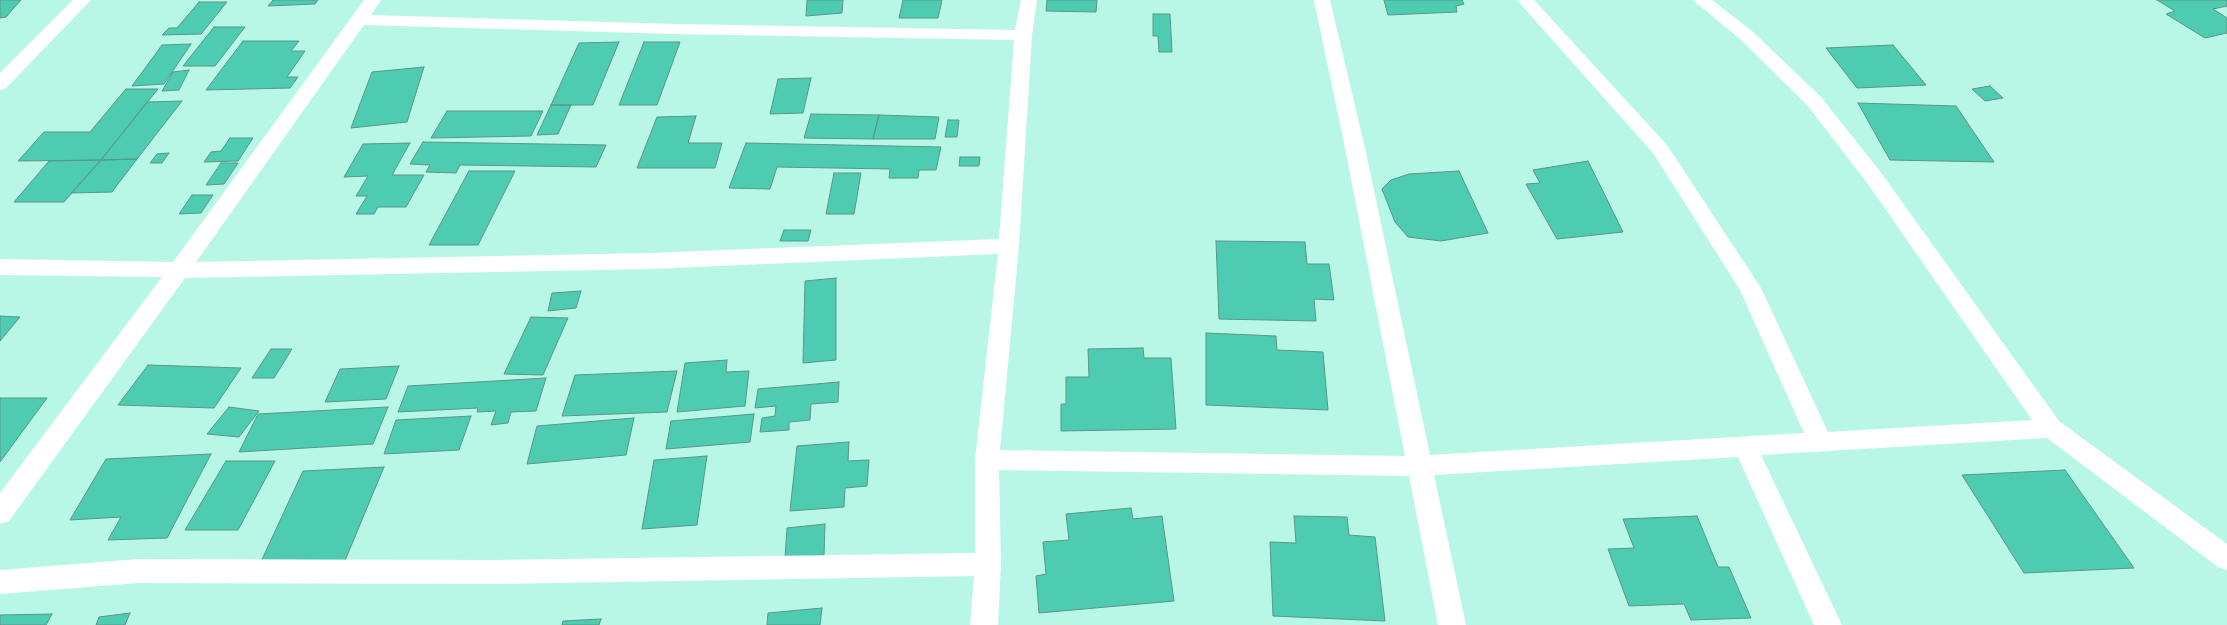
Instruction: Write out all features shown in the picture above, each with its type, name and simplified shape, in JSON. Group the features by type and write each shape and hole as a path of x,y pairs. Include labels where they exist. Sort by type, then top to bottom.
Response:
{"street":[{"path":"0,84 83,0"},
{"path":"0,513 179,270 373,0"},
{"path":"984,625 988,564 988,460 1009,246 1023,35 1029,0"},
{"path":"1322,0 1355,148 1421,466 1452,625"},
{"path":"1524,0 1660,149 1750,288 1820,442"},
{"path":"1701,0 1746,35 1814,101 1875,179 2051,428 2227,559"},
{"path":"358,20 683,29 1023,35"},
{"path":"0,267 179,270 649,262 1009,246"},
{"path":"988,460 1421,466 2051,428"},
{"path":"1745,446 1828,625"},
{"path":"0,582 138,571 494,572 988,564"}],"building":[{"path":"0,0 21,0 6,17 0,18"},
{"path":"273,0 318,0 315,4 268,6"},
{"path":"807,0 843,0 842,13 806,16"},
{"path":"903,0 942,0 938,18 899,18"},
{"path":"1047,0 1097,0 1096,12 1046,11"},
{"path":"1384,0 1462,0 1464,4 1456,6 1457,12 1388,15"},
{"path":"2157,0 2227,0 2227,6 2213,9 2227,18 2227,33 2205,38 2166,14 2175,11"},
{"path":"199,2 227,2 201,34 162,35 169,28 177,28"},
{"path":"1153,14 1170,14 1172,52 1159,52 1158,36 1153,36"},
{"path":"214,27 245,27 215,66 183,66"},
{"path":"243,41 299,41 291,51 305,51 287,77 298,77 290,88 206,90"},
{"path":"619,42 593,105 551,105 579,43"},
{"path":"644,42 680,42 657,105 619,105"},
{"path":"191,44 164,84 132,86 162,45"},
{"path":"1893,45 1926,85 1857,88 1826,48"},
{"path":"424,67 407,122 351,128 372,72"},
{"path":"189,70 179,90 162,91 173,72"},
{"path":"811,78 803,113 770,114 778,79"},
{"path":"1990,86 2003,98 1985,101 1972,89"},
{"path":"126,89 158,89 101,160 18,161 44,132 90,132"},
{"path":"182,101 137,159 101,160 147,102"},
{"path":"1858,103 1956,106 1994,162 1890,160"},
{"path":"551,105 571,105 558,134 537,135"},
{"path":"447,111 543,111 531,136 431,138"},
{"path":"811,114 879,115 873,139 804,138"},
{"path":"879,115 939,117 935,139 873,139"},
{"path":"696,116 688,143 722,143 715,168 637,168 657,117"},
{"path":"948,120 959,120 957,137 945,137"},
{"path":"230,138 253,138 238,161 204,162 211,152 221,151"},
{"path":"423,142 606,145 596,167 460,165 456,173 426,172 430,165 410,164"},
{"path":"410,143 392,175 424,175 406,207 378,207 374,214 356,214 367,196 356,196 368,176 344,177 363,144"},
{"path":"746,143 941,147 936,170 919,170 918,178 889,178 890,169 777,167 770,189 729,188"},
{"path":"169,153 162,163 150,163 157,154"},
{"path":"960,157 980,157 979,166 959,166"},
{"path":"137,159 112,192 71,193 101,160"},
{"path":"101,160 64,202 14,202 49,161"},
{"path":"1588,161 1623,232 1557,239 1526,184 1540,183 1533,170"},
{"path":"221,163 238,163 224,184 206,185"},
{"path":"469,171 515,171 478,245 429,245"},
{"path":"1459,171 1488,233 1441,241 1408,237 1395,222 1382,189 1391,180 1409,174"},
{"path":"834,173 861,173 854,214 826,214"},
{"path":"192,195 213,195 201,213 179,214"},
{"path":"784,230 811,230 808,241 780,241"},
{"path":"1216,241 1305,242 1307,264 1329,264 1334,300 1314,299 1316,321 1219,319"},
{"path":"836,278 836,360 803,363 805,281"},
{"path":"581,291 576,308 548,311 552,293"},
{"path":"0,316 20,317 0,341"},
{"path":"531,317 568,318 543,375 504,374"},
{"path":"1206,333 1276,336 1277,350 1323,352 1328,410 1206,405"},
{"path":"1143,348 1144,358 1171,358 1176,429 1061,431 1061,404 1066,404 1066,377 1089,377 1088,349"},
{"path":"271,349 292,349 274,378 252,378"},
{"path":"727,360 726,372 749,371 745,406 677,412 685,363"},
{"path":"148,365 241,368 214,408 118,405"},
{"path":"399,366 386,399 325,402 340,369"},
{"path":"677,371 667,412 562,416 575,375"},
{"path":"546,378 536,411 511,412 508,423 491,425 496,411 477,412 478,408 398,412 408,386"},
{"path":"839,382 838,402 811,404 810,420 789,422 789,430 760,432 762,418 775,416 776,406 755,408 758,389"},
{"path":"0,398 47,398 0,462"},
{"path":"229,407 259,411 239,437 207,434"},
{"path":"388,407 373,444 239,452 258,414"},
{"path":"754,414 750,442 666,449 671,421"},
{"path":"471,416 459,450 384,454 396,420"},
{"path":"634,418 626,455 527,464 537,426"},
{"path":"849,442 848,461 869,460 867,486 845,488 844,507 790,511 797,446"},
{"path":"211,454 167,538 108,540 121,517 70,520 106,459"},
{"path":"707,456 697,525 642,529 654,460"},
{"path":"226,461 275,461 238,530 185,530"},
{"path":"384,467 344,563 258,568 303,471"},
{"path":"2065,470 2134,568 2024,573 1962,475"},
{"path":"1131,508 1133,519 1162,516 1174,601 1039,613 1036,576 1046,574 1043,542 1069,540 1066,514"},
{"path":"1294,516 1347,517 1349,535 1375,537 1385,621 1273,616 1270,542 1296,543"},
{"path":"1697,516 1718,567 1729,567 1751,618 1691,620 1684,604 1629,606 1608,549 1634,548 1623,519"},
{"path":"825,524 824,555 785,558 787,528"},
{"path":"822,608 820,625 767,625 768,613"},
{"path":"130,613 125,625 96,625 99,617"},
{"path":"52,614 46,625 0,625 0,615"},
{"path":"601,619 599,625 562,625 563,621"}]}
